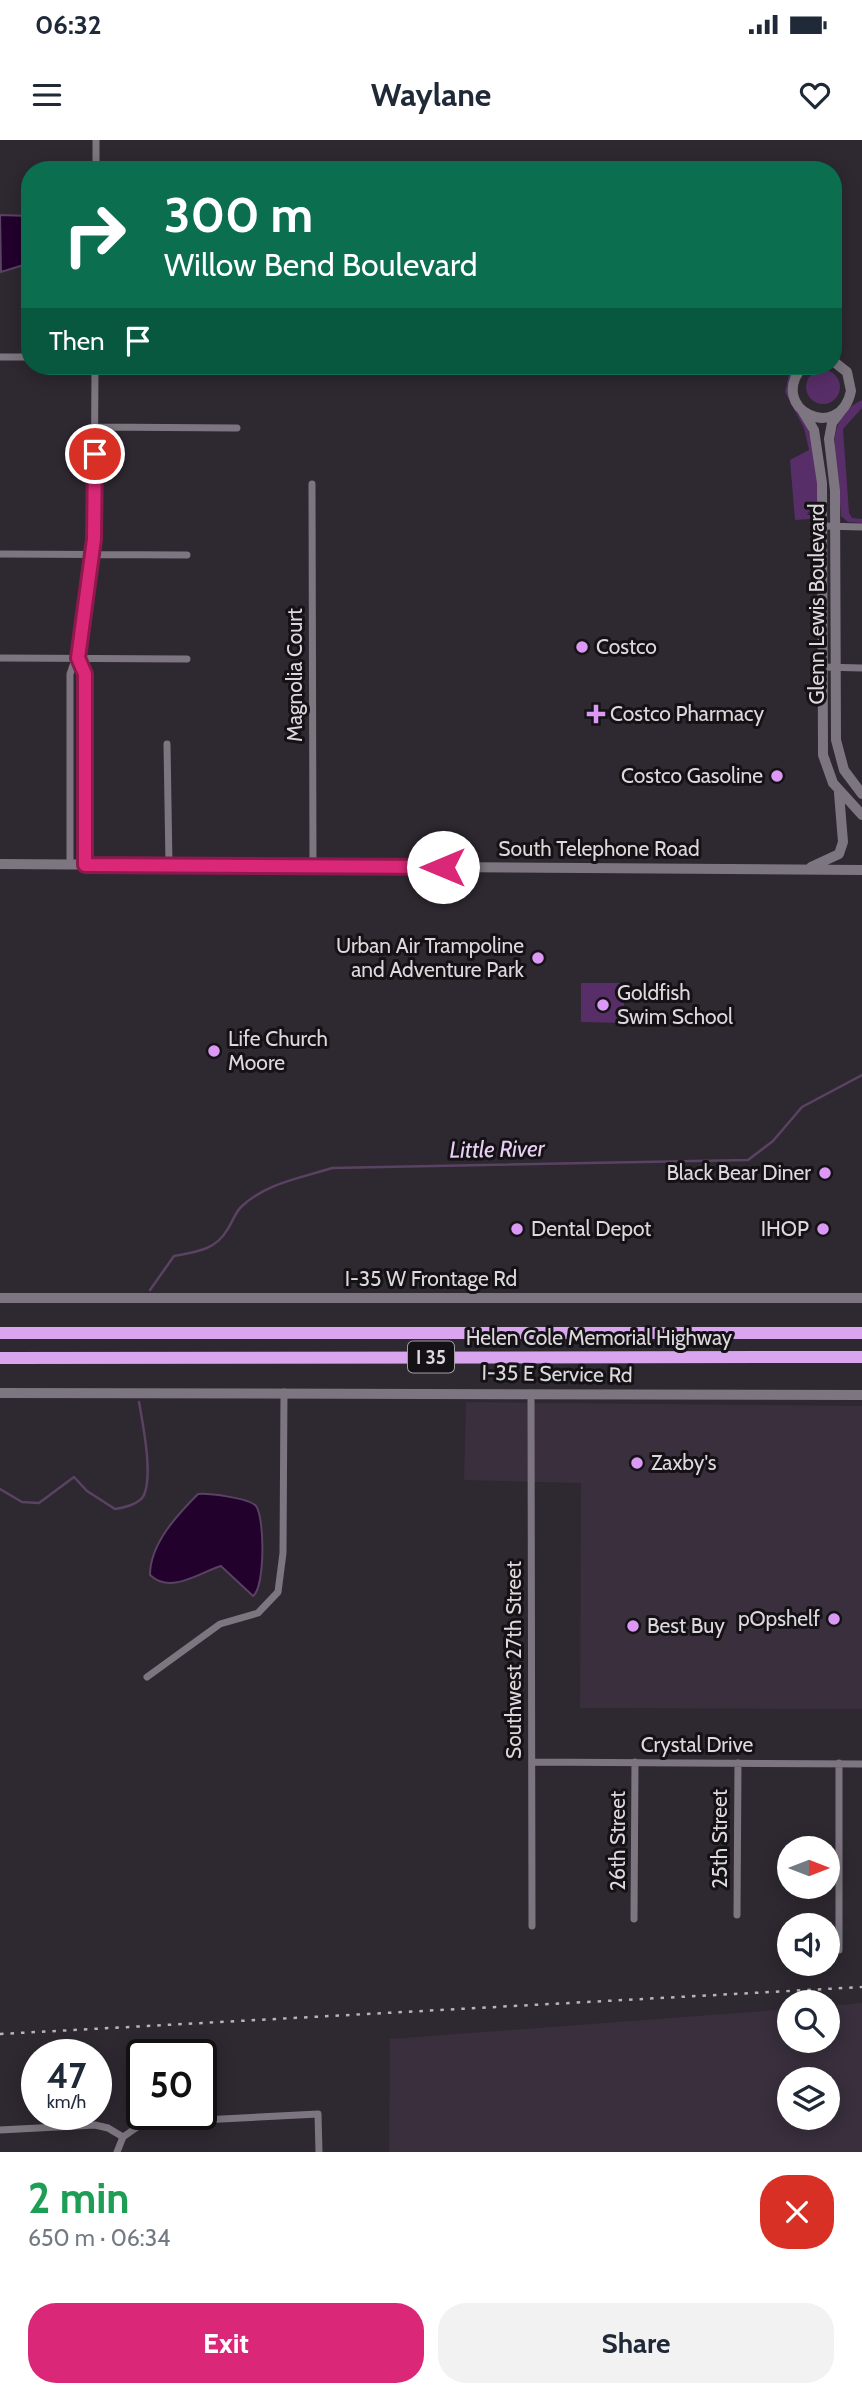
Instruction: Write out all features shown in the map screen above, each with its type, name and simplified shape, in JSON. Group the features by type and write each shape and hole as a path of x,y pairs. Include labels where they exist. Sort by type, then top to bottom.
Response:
{"highway":[{"name":"Helen Cole Memorial Highway","path":"0,1333 862,1333"},
{"name":"Helen Cole Memorial Highway","path":"0,1358 862,1357"}],"street":[{"path":"96,140 96,161"},
{"path":"0,357 21,357"},
{"path":"842,369 862,379"},
{"path":"844,407 851,391 846,372"},
{"path":"70,864 70,674 78,658 92,554 95,375"},
{"name":"Glenn Lewis Boulevard","path":"796,375 793,393 812,422 822,483 822,755 841,798 843,842 839,855 803,869"},
{"path":"802,410 819,418 862,396"},
{"name":"Glenn Lewis Boulevard","path":"844,407 832,423 829,439 836,527 837,750 844,770 862,794"},
{"path":"95,427 237,428"},
{"name":"Magnolia Court","path":"312,484 313,866"},
{"path":"823,526 862,527"},
{"path":"0,554 187,555"},
{"path":"0,658 187,659"},
{"path":"78,658 85,674 85,865"},
{"path":"822,667 862,668"},
{"path":"167,744 169,865"},
{"name":"Glenn Lewis Boulevard","path":"835,786 862,815"},
{"name":"South Telephone Road","path":"0,864 862,870"},
{"name":"I-35 W Frontage Rd","path":"0,1298 862,1298"},
{"path":"147,1677 220,1624 258,1612 278,1592 283,1553 284,1392"},
{"name":"I-35 E Service Rd","path":"0,1393 862,1395"},
{"name":"Southwest 27th Street","path":"531,1393 532,1926"},
{"name":"Crystal Drive","path":"532,1762 862,1764"},
{"name":"26th Street","path":"634,1919 635,1762"},
{"name":"25th Street","path":"737,1915 738,1763"},
{"path":"839,1763 839,1913"},
{"path":"117,2152 123,2137 143,2123 318,2113 319,2152"},
{"path":"0,2130 94,2125 108,2128 123,2137"}],"shaded area":[{"path":"0,215 21,216 21,266 1,272"},
{"path":"789,375 794,375 790,385 809,432 817,477 818,512 815,513 812,506 807,515 812,515 810,519 795,520 790,460 809,450 804,428 785,392"},
{"path":"811,375 835,375 839,380 839,394 830,403 816,403 807,394 807,380"},
{"path":"862,400 862,408 843,429 849,513 852,518 862,519 862,523 848,522 841,516 834,451 840,422 848,409"},
{"name":"Goldfish Swim School","path":"581,983 621,983 624,988 624,1023 581,1022"},
{"path":"466,1402 862,1406 862,1709 580,1708 581,1483 464,1480"},
{"path":"198,1494 237,1498 256,1506 261,1524 262,1567 253,1596 221,1566 176,1583 158,1581 150,1575 151,1563 160,1541"},
{"path":"862,2003 862,2152 389,2152 390,2039 777,2010 777,2053 840,2053 840,2005"}],"waterway":[{"name":"Little River","path":"150,1290 174,1256 211,1246 222,1237 239,1209 251,1199 261,1192 296,1178 332,1168 748,1160 773,1141 802,1107 862,1075"},
{"name":"Little River","path":"0,1489 22,1502 39,1503 74,1477 87,1491 115,1509 139,1501 144,1495 148,1475 139,1402"}],"railway":[{"path":"0,2034 862,1987"}],"place":[{"name":"Costco","path":"582,647"},
{"name":"Costco Pharmacy","path":"596,714"},
{"name":"Costco Gasoline","path":"777,776"},
{"name":"Urban Air Trampoline and Adventure Park","path":"538,958"},
{"name":"Goldfish Swim School","path":"603,1005"},
{"name":"Life Church Moore","path":"214,1051"},
{"name":"Black Bear Diner","path":"825,1173"},
{"name":"Dental Depot","path":"517,1229"},
{"name":"IHOP","path":"823,1229"},
{"name":"Zaxby's","path":"637,1463"},
{"name":"pOpshelf","path":"834,1619"},
{"name":"Best Buy","path":"633,1626"}],"route":[{"path":"95,454 94,539 78,658 85,674 85,865 443,867"}]}
